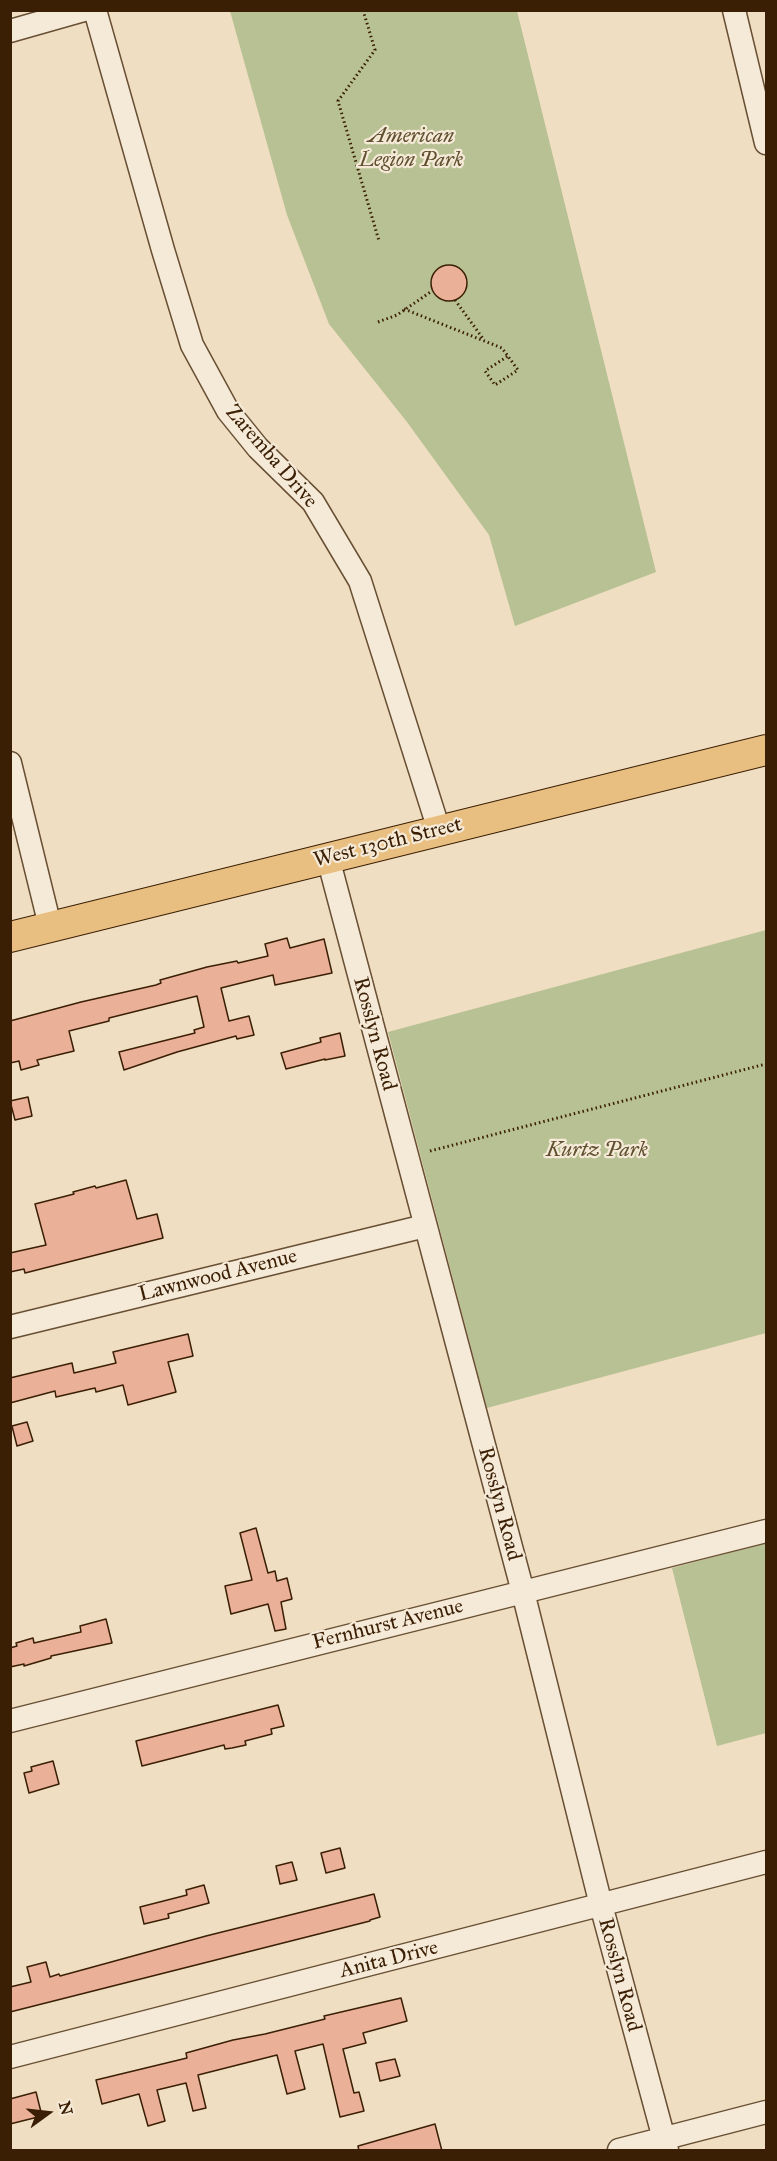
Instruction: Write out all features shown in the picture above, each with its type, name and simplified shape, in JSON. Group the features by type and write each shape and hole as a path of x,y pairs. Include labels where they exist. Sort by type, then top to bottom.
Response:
{"main road":[{"name":"West 130th Street","path":"10,937 766,750"}],"street":[{"path":"10,31 84,10"},
{"name":"Zaremba Drive","path":"95,10 192,345 228,411 258,448 314,502 360,581 439,830"},
{"path":"734,10 766,144"},
{"path":"10,763 50,926"},
{"name":"Rosslyn Road","path":"328,858 523,1592 601,1905 665,2145"},
{"name":"Lawnwood Avenue","path":"10,1327 425,1226"},
{"name":"Fernhurst Avenue","path":"10,1721 766,1531"},
{"name":"Anita Drive","path":"10,2057 766,1862"},
{"path":"619,2151 665,2145 766,2112"}],"path":[{"path":"363,10 375,50 338,101 379,241"},
{"path":"378,322 397,315 432,291"},
{"path":"455,300 485,340"},
{"path":"404,309 502,348 508,356 518,370 495,385 485,371 508,356"},
{"path":"430,1151 766,1064"}],"green space":[{"name":"American Legion Park","path":"230,11 517,11 656,572 515,626 489,535 407,422 329,324 287,215"},
{"name":"Kurtz Park","path":"766,930 766,1333 487,1408 388,1032"},
{"path":"766,1543 766,1733 717,1746 672,1568"}],"building":[{"path":"449,265 462,270 467,283 462,296 449,301 436,296 431,283 436,270"},
{"path":"287,938 290,948 324,939 332,973 275,985 273,975 221,988 229,1021 249,1016 254,1035 237,1039 236,1036 177,1052 124,1070 119,1052 195,1033 194,1030 204,1027 197,996 109,1018 109,1021 69,1031 74,1051 37,1060 39,1065 21,1070 19,1061 10,1063 10,1021 156,985 161,983 160,980 207,967 268,956 265,944"},
{"path":"340,1033 345,1056 286,1069 281,1053 321,1042 320,1038"},
{"path":"28,1097 32,1116 15,1120 10,1101"},
{"path":"126,1180 137,1219 157,1214 163,1238 25,1273 24,1269 10,1272 10,1253 46,1245 35,1204 95,1186 96,1188"},
{"path":"188,1334 193,1356 168,1362 176,1392 128,1405 123,1385 96,1392 95,1388 56,1397 55,1391 10,1403 10,1378 72,1363 74,1373 116,1363 113,1352"},
{"path":"27,1422 33,1441 17,1446 12,1426"},
{"path":"256,1528 268,1573 275,1571 277,1581 287,1578 292,1599 281,1602 286,1629 275,1631 268,1604 231,1614 225,1586 252,1580 240,1533"},
{"path":"106,1619 112,1643 51,1656 51,1658 24,1666 24,1664 10,1667 10,1648 17,1646 16,1643 33,1638 34,1643 81,1632 80,1626"},
{"path":"278,1705 284,1726 271,1729 272,1734 245,1741 246,1745 225,1749 224,1745 142,1766 136,1741"},
{"path":"53,1761 59,1784 29,1793 24,1773 32,1771 31,1767"},
{"path":"340,1848 345,1868 326,1873 321,1853"},
{"path":"292,1862 297,1880 280,1884 276,1866"},
{"path":"204,1885 209,1903 168,1914 169,1918 144,1924 140,1907 187,1895 186,1890"},
{"path":"374,1894 380,1917 370,1921 10,2012 10,1987 31,1982 27,1967 46,1962 50,1977 59,1974 60,1976 206,1936"},
{"path":"401,1998 407,2021 363,2033 366,2043 343,2049 354,2093 359,2092 364,2111 340,2117 323,2044 295,2051 305,2089 287,2094 277,2055 198,2075 206,2108 193,2111 186,2083 157,2090 165,2121 148,2126 139,2094 102,2104 96,2080 187,2058 186,2053 233,2040 325,2019 324,2016"},
{"path":"395,2059 400,2076 380,2081 376,2063"},
{"path":"36,2092 42,2116 10,2124 10,2099"},
{"path":"435,2124 442,2151 359,2151 358,2146"}]}
